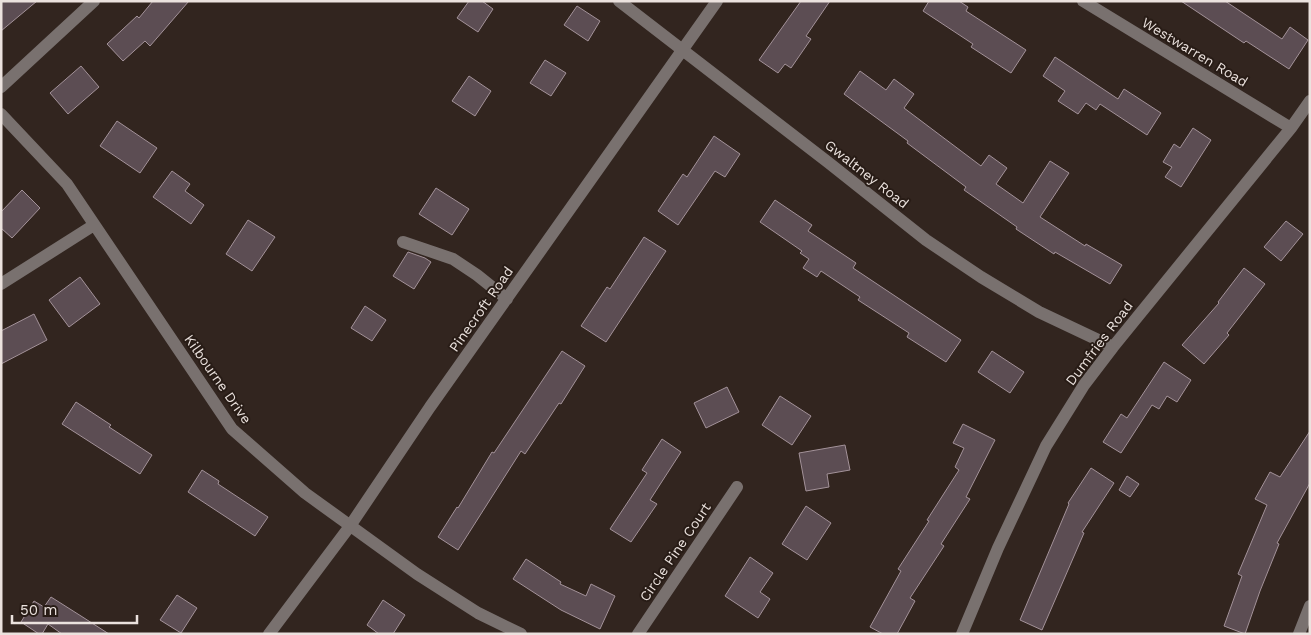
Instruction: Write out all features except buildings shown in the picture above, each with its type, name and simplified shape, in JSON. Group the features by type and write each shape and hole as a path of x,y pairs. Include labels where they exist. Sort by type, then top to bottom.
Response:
{"street":[{"path":"1,87 94,1"},
{"name":"Gwaltney Road","path":"619,1 830,163 926,240 1039,312 1112,347"},
{"name":"Pinecroft Road","path":"269,634 350,526 430,407 717,1"},
{"name":"Westwarren Road","path":"1083,1 1291,128"},
{"name":"Dumfries Road","path":"962,634 998,548 1046,446 1084,385 1112,347 1291,128 1310,101"},
{"name":"Kilbourne Drive","path":"1,114 67,184 232,429 305,493 417,574 478,613 520,634"},
{"path":"1,284 94,225"},
{"path":"402,242 453,259 507,299"},
{"name":"Circle Pine Court","path":"638,634 736,487"},
{"path":"1299,634 1310,606"}]}
